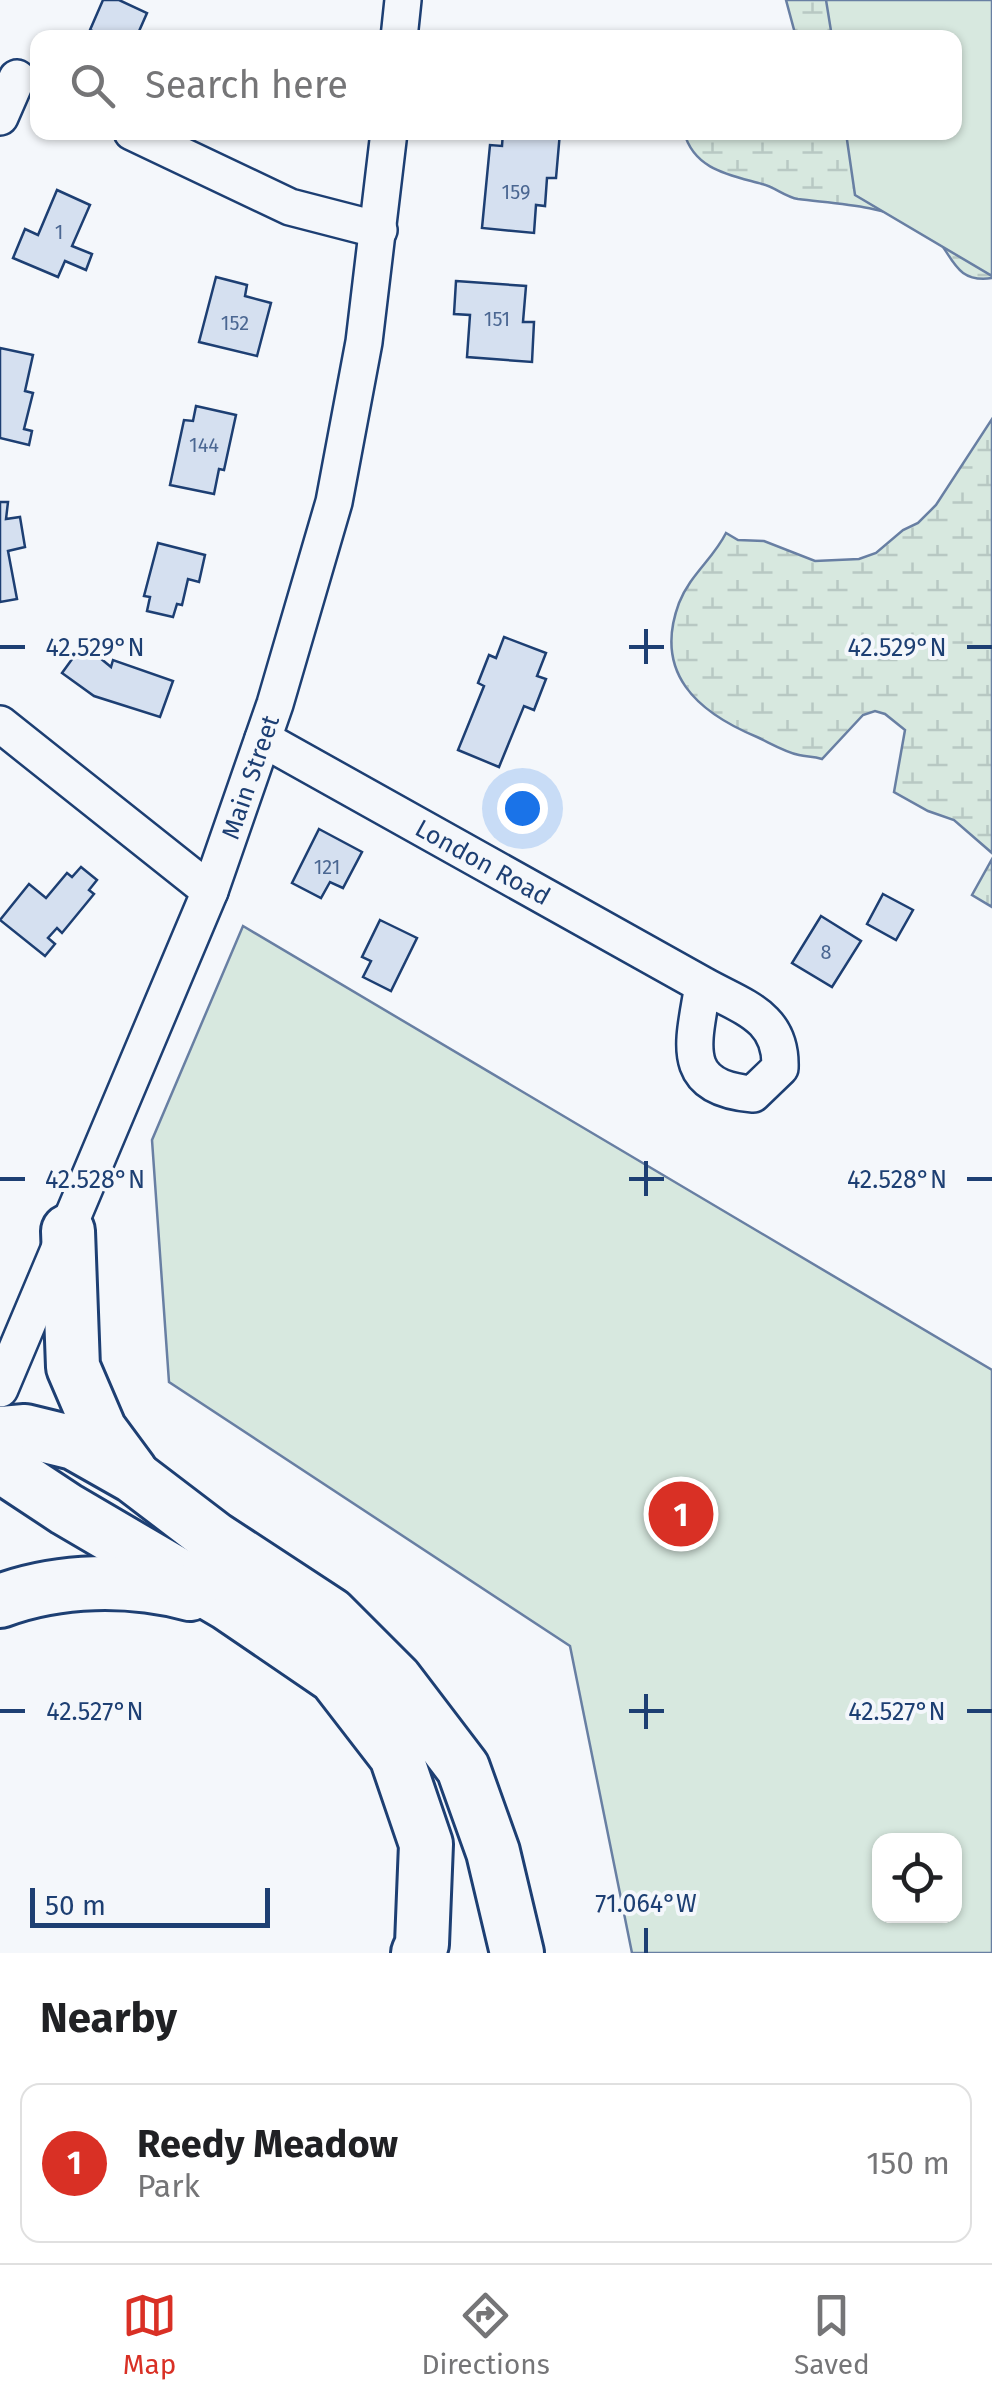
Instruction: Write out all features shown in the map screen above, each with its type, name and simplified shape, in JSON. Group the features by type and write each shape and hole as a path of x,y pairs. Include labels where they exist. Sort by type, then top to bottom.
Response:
{"highway":[{"path":"68,1230 73,1367 100,1430 134,1477"},
{"path":"0,1433 25,1431 74,1443 134,1477 214,1538 330,1614 396,1680 463,1768 492,1852 516,1953"},
{"path":"0,1460 7,1470 66,1509 228,1604 335,1677 396,1756 426,1844 422,1944 418,1953"},
{"path":"0,1601 34,1588 146,1583 228,1604"}],"street":[{"path":"400,30 403,0"},
{"path":"0,116 18,78"},
{"path":"149,140 296,210 379,230"},
{"name":"Main Street","path":"0,1389 210,890 263,739 334,502 364,342 388,140"},
{"path":"0,724 210,890"},
{"name":"London Road","path":"263,739 703,985"}],"green space":[{"path":"786,0 992,0 992,278 966,275 930,231 918,224 859,206 793,198 767,185 715,169 696,155 687,140 962,140 962,30 794,30"},
{"path":"826,0 992,0 992,276 855,195 847,140 962,140 962,30 831,30"},
{"path":"992,419 992,853 954,820 894,792 905,730 885,714 875,711 863,715 822,759 794,754 735,727 699,702 676,670 672,628 689,584 726,533 738,540 764,541 815,561 859,559 876,553 936,505"},
{"path":"992,859 992,907 972,895"},
{"path":"243,926 992,1370 992,1953 632,1953 570,1646 169,1382 152,1140"}],"building":[{"path":"103,0 119,0 147,13 140,30 90,30"},
{"path":"502,140 559,140 556,178 547,178 545,206 536,205 534,233 482,228 490,145 502,146"},
{"path":"57,190 90,205 72,246 92,254 86,270 65,261 58,277 13,258 25,229 38,235"},
{"path":"216,277 247,285 245,296 271,303 257,356 199,342"},
{"path":"456,281 526,286 523,322 534,322 532,362 467,357 470,315 454,314"},
{"path":"0,348 33,355 25,391 33,393 24,429 32,431 29,445 0,438"},
{"path":"196,406 236,415 224,470 219,469 214,494 170,485 184,420 193,421"},
{"path":"0,502 8,502 6,519 20,517 25,547 8,551 17,599 0,602"},
{"path":"158,543 205,555 199,582 188,579 182,605 177,604 173,617 147,611 150,597 144,596"},
{"path":"504,637 546,653 537,676 546,679 534,710 524,706 499,767 458,750 484,686 478,683 489,655 496,658"},
{"path":"83,644 111,667 113,660 173,681 160,717 94,696 62,673"},
{"path":"319,829 362,852 343,888 330,882 321,898 292,883"},
{"path":"81,867 97,880 89,890 94,894 62,933 57,928 48,938 55,944 45,956 0,920 29,884 46,898 67,873 72,877"},
{"path":"883,894 913,910 896,940 867,924"},
{"path":"821,916 861,941 832,987 792,963"},
{"path":"380,920 417,938 391,991 363,977 371,961 362,957"}],"place":[{"name":"Reedy Meadow","path":"681,1514"}]}
